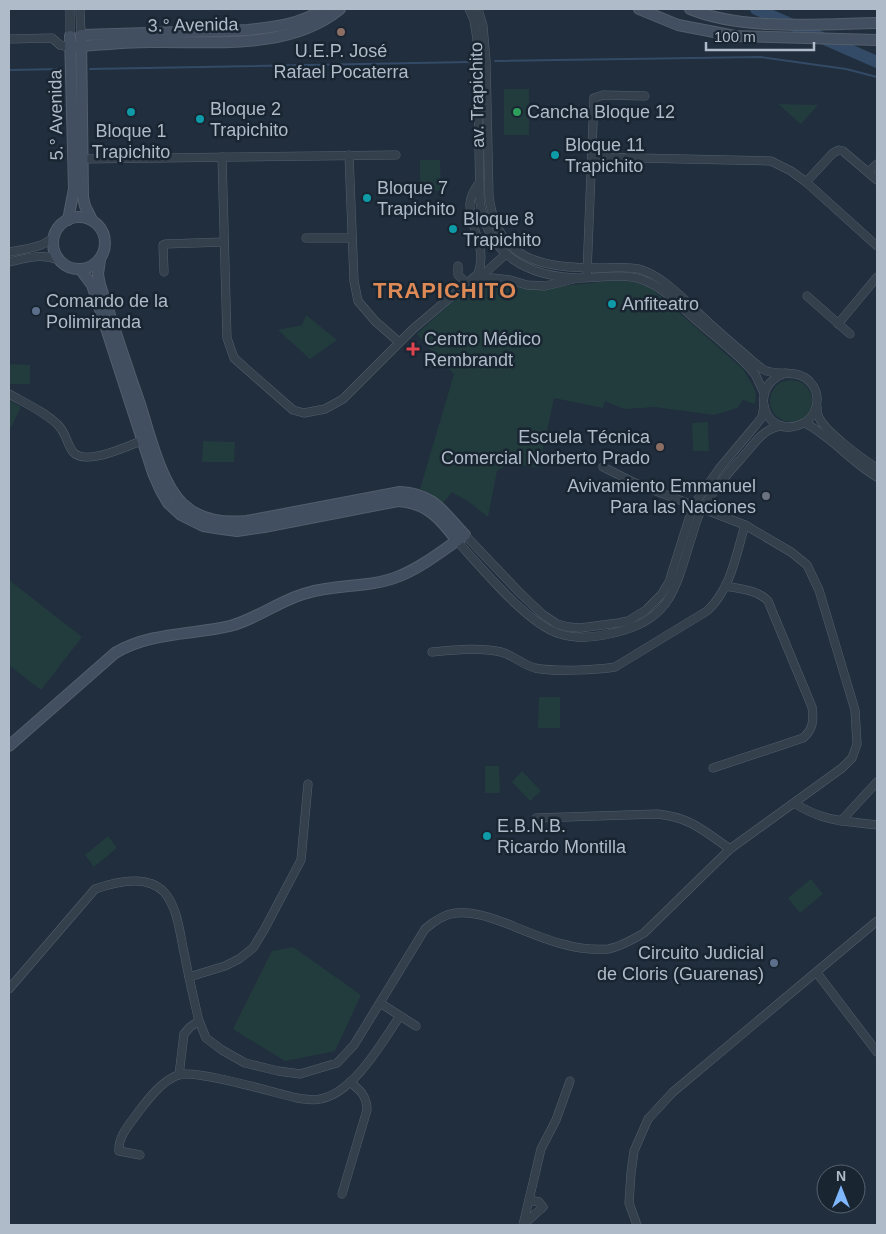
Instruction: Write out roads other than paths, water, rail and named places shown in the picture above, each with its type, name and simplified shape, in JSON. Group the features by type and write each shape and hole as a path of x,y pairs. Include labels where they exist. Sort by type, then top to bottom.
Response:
{"street":[{"name":"5.° Avenida","path":"68,220 74,189 70,9"},
{"path":"80,9 81,35"},
{"name":"3.° Avenida","path":"81,35 270,28 304,19 324,9"},
{"name":"3.° Avenida","path":"70,47 118,42 243,41 265,39 294,32 340,9"},
{"name":"av. Trapichito","path":"469,9 474,20 477,39 480,202 484,223 503,257 538,273 577,278 637,278 658,287 740,358 755,374 764,392"},
{"path":"478,9 483,26 486,61 489,196 493,219 497,228 514,248 537,263 565,268 640,270 655,276 677,293 758,366 775,373 795,373 809,380 817,393 818,415 821,422 850,449 877,468"},
{"path":"639,9 678,25 735,36 877,40"},
{"path":"690,9 713,17 737,21 822,24 877,23"},
{"name":"5.° Avenida","path":"81,35 83,197 92,220"},
{"path":"9,39 52,38 60,45 70,47"},
{"path":"586,277 594,98 603,95 645,96"},
{"path":"806,182 833,153 839,150 843,151 877,180"},
{"path":"349,155 356,297 375,321 399,342"},
{"path":"82,159 396,155"},
{"path":"222,157 227,338 234,358 293,410 304,413 325,409 343,399 413,329 503,257"},
{"path":"592,157 762,160 780,165 806,182 877,246"},
{"path":"868,172 877,164"},
{"name":"av. Trapichito","path":"479,182 473,192 470,205 482,256 494,261 503,257"},
{"path":"9,252 48,242 54,237 60,226 68,220 80,217 92,220 97,224 104,235 105,248 100,260 98,274 100,285 146,439"},
{"path":"54,237 53,246 59,260"},
{"path":"306,238 352,238"},
{"path":"164,272 163,245 165,244 224,242"},
{"path":"9,262 50,256 65,265 80,269 87,268 100,260"},
{"path":"472,283 478,274 482,256"},
{"path":"458,266 458,274 472,283 493,278 528,285 545,286 577,278"},
{"path":"80,269 92,285 146,439 174,494 193,512 221,522 247,521 400,492 423,496 434,502 484,571 537,623 562,635 588,637 608,634 630,629 653,617 664,607 673,592 702,509 717,488 766,431 782,426 798,426 806,422 817,407"},
{"path":"838,324 877,277"},
{"path":"807,296 850,334"},
{"path":"461,538 549,619 569,628 628,621 655,603 662,595 669,582 693,506 719,470 762,417 764,392 772,380 786,373"},
{"path":"9,394 57,423 64,432 72,450 82,458 96,457 146,439"},
{"path":"764,406 770,418 782,426"},
{"path":"806,422 823,434 858,465 877,477"},
{"path":"9,989 95,889 112,883 129,881 148,883 164,892 174,909 199,1021 206,1038 245,1063 300,1074 320,1070 337,1063 354,1045 425,929 434,922 453,913 470,913 491,918 561,945 610,949 626,943 644,933 730,849 842,768 852,758 857,744 856,710 819,590 808,565 792,552 746,525 635,483 603,467"},
{"path":"432,652 468,650 500,652 513,656 534,668 545,669 605,669 615,667 707,611 716,603 726,586 746,525"},
{"path":"9,746 115,652 125,647 156,638 232,625 256,617 304,593 397,577 424,563 461,538"},
{"path":"713,768 802,738 811,730 813,723 812,707 768,601 756,592 726,586"},
{"path":"841,821 877,782"},
{"path":"189,977 225,966 239,959 253,948 301,860 308,784"},
{"path":"794,803 810,813 826,819 877,825"},
{"path":"536,818 657,814 676,816 693,824 730,849"},
{"path":"637,1225 629,1203 631,1173 634,1151 648,1119 673,1092 877,921"},
{"path":"817,973 877,1052"},
{"path":"380,1003 416,1026"},
{"path":"140,1155 119,1151 119,1143 146,1103 170,1079 189,1073 199,1074 297,1098 322,1099 337,1092 350,1082 377,1050 400,1016"},
{"path":"178,1075 184,1034 199,1021"},
{"path":"523,1225 541,1149 556,1120 570,1081"},
{"path":"342,1194 367,1110 365,1096 350,1082"},
{"path":"523,1225 543,1207 539,1202 529,1200"}],"waterway":[{"path":"756,9 877,62"},
{"path":"495,61 761,57 846,69 877,77"},
{"path":"90,69 470,62"},
{"path":"9,70 63,69"}],"place":[{"name":"U.E.P. José Rafael Pocaterra","path":"341,32"},
{"name":"Bloque 1 Trapichito","path":"131,112"},
{"name":"Cancha Bloque 12","path":"517,112"},
{"name":"Bloque 2 Trapichito","path":"200,119"},
{"name":"Bloque 11 Trapichito","path":"555,155"},
{"name":"Bloque 7 Trapichito","path":"367,198"},
{"name":"Bloque 8 Trapichito","path":"453,229"},
{"name":"Anfiteatro","path":"612,304"},
{"name":"Comando de la Polimiranda","path":"36,311"},
{"name":"Centro Médico Rembrandt","path":"413,349"},
{"name":"Escuela Técnica Comercial Norberto Prado","path":"660,447"},
{"name":"Avivamiento Emmanuel Para las Naciones","path":"766,496"},
{"name":"E.B.N.B. Ricardo Montilla","path":"487,836"},
{"name":"Circuito Judicial de Cloris (Guarenas)","path":"774,963"}],"district":[{"name":"TRAPICHITO","path":"445,290"}]}
